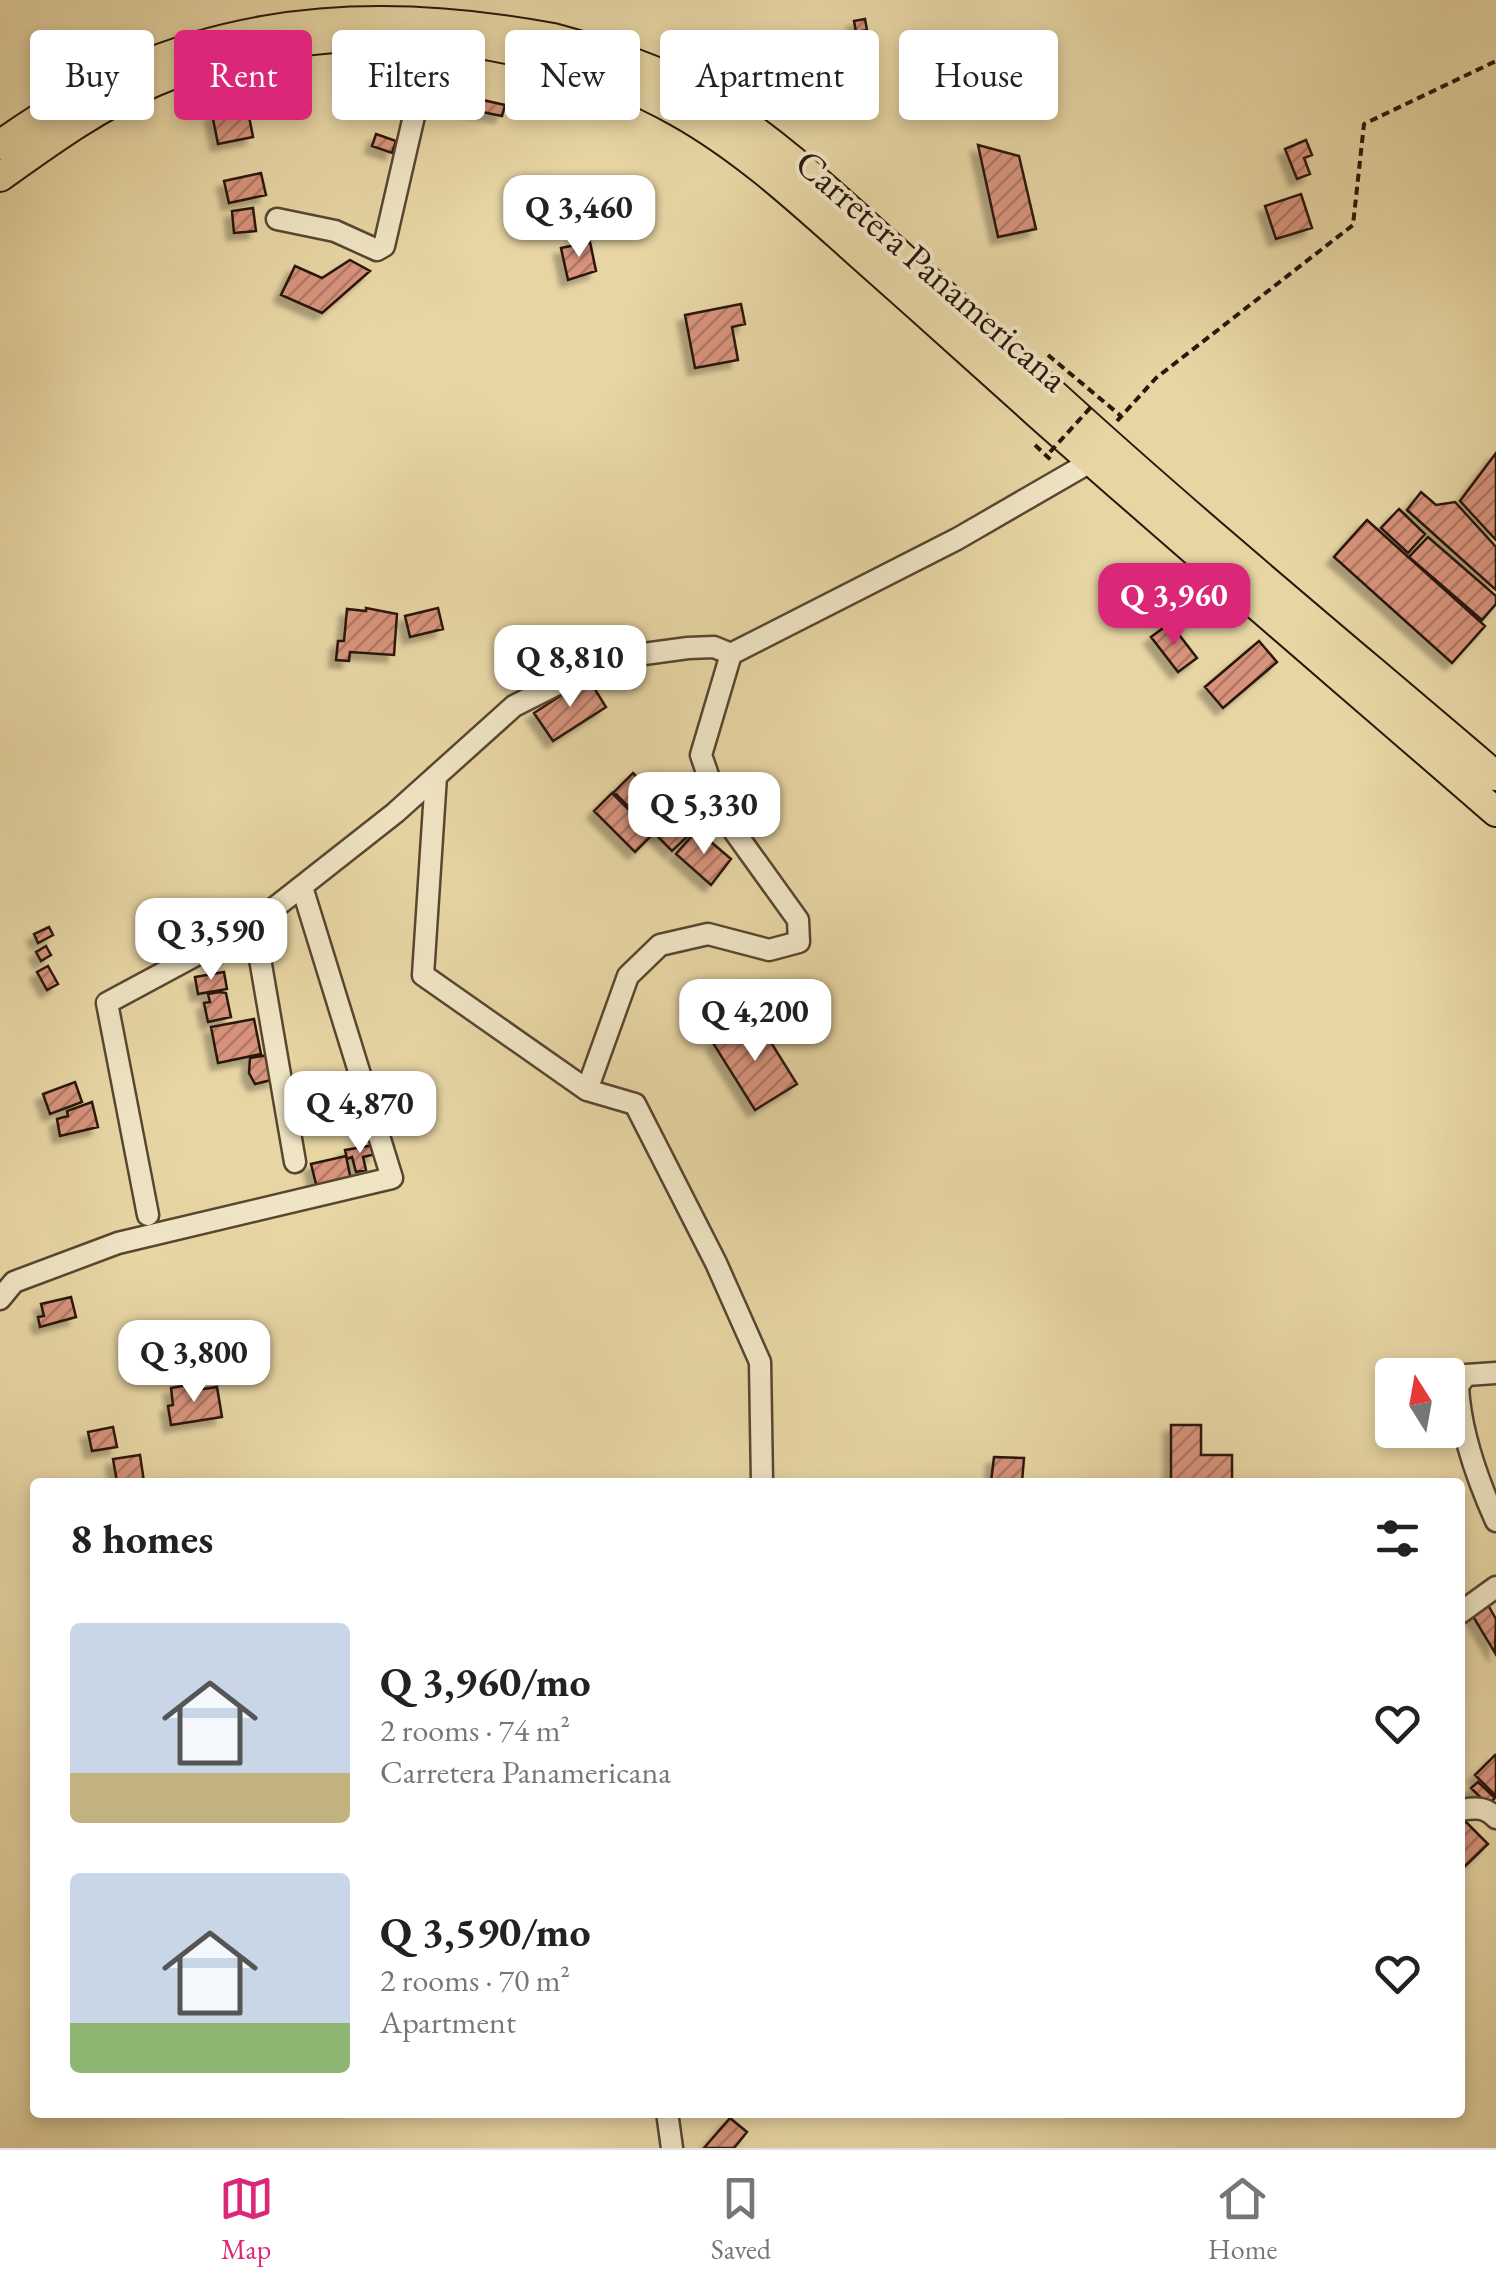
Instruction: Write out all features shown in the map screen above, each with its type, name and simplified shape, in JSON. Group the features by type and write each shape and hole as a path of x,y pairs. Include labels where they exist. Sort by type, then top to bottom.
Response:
{"highway":[{"name":"Carretera Panamericana","path":"0,145 44,113 148,60 225,33 282,20 393,12 436,14 528,31 635,63 701,94 787,153 1097,450 1496,812"},
{"name":"Carretera Panamericana","path":"0,177 77,122 155,82 234,54 332,39"},
{"name":"Carretera Panamericana","path":"485,47 622,84 705,129 793,195 1496,776"}],"street":[{"path":"277,218 335,231 377,250 384,246 413,120"},
{"path":"587,1090 628,976 660,944 708,934 770,950 799,942 798,920 721,814 701,755 730,654 958,540 1097,450"},
{"path":"148,1214 107,1003 254,924 436,776 514,706 608,659 688,648 714,647 730,654"},
{"path":"436,776 423,975 587,1090 635,1104 760,1362 762,1478"},
{"path":"0,1299 14,1282 118,1244 392,1178 302,887"},
{"path":"254,924 295,1162"},
{"path":"1496,1372 1466,1376 1458,1386 1483,1494 1496,1521"},
{"path":"1465,1609 1496,1587"},
{"path":"1465,1809 1478,1807 1496,1818"},
{"path":"668,2118 672,2148"}],"path":[{"path":"1097,450 1156,378 1352,224 1364,124 1496,62"},
{"path":"1100,398 1122,416"},
{"path":"1050,452 1091,407"}],"building":[{"path":"865,19 867,30 856,30 854,21"},
{"path":"485,101 505,105 502,116 485,113"},
{"path":"213,120 250,120 253,137 218,144"},
{"path":"376,134 396,141 392,153 372,146"},
{"path":"1306,140 1312,155 1304,158 1310,174 1297,179 1285,149"},
{"path":"978,145 1019,156 1036,229 998,237"},
{"path":"261,173 266,195 229,203 224,181"},
{"path":"1301,194 1312,228 1276,239 1265,206"},
{"path":"253,208 256,231 234,233 232,211"},
{"path":"590,242 596,271 568,280 561,248"},
{"path":"350,260 370,271 322,313 281,295 295,266 322,278"},
{"path":"741,304 745,324 732,327 738,360 695,368 685,315"},
{"path":"1496,453 1496,540 1460,501"},
{"path":"1421,492 1436,505 1455,502 1496,547 1496,590 1407,510"},
{"path":"1399,509 1425,534 1408,553 1381,528"},
{"path":"1367,520 1485,626 1452,663 1334,557"},
{"path":"1428,537 1496,596 1496,604 1482,620 1409,557"},
{"path":"438,608 443,629 410,637 405,616"},
{"path":"347,609 397,614 394,655 350,652 349,661 336,660 338,641 344,641"},
{"path":"1170,623 1197,658 1178,672 1151,637"},
{"path":"1259,641 1277,662 1223,708 1205,687"},
{"path":"588,678 606,707 553,741 534,713"},
{"path":"633,773 692,832 672,851 614,792"},
{"path":"612,793 653,834 635,852 594,811"},
{"path":"697,830 731,859 711,885 676,854"},
{"path":"49,927 53,935 38,943 34,934"},
{"path":"46,946 51,955 41,961 36,952"},
{"path":"48,966 58,984 47,990 37,972"},
{"path":"224,972 227,989 198,994 195,977"},
{"path":"226,993 231,1017 208,1022 204,1003 210,1002 208,994"},
{"path":"755,1017 797,1084 755,1110 713,1043"},
{"path":"254,1019 261,1054 218,1063 211,1027"},
{"path":"268,1055 275,1079 255,1084 249,1073 250,1058"},
{"path":"75,1082 82,1102 50,1114 43,1094"},
{"path":"92,1102 98,1127 60,1136 57,1119"},
{"path":"374,1145 376,1154 363,1157 366,1170 356,1172 352,1157 347,1159 345,1150"},
{"path":"346,1156 351,1180 317,1188 311,1164"},
{"path":"71,1297 76,1317 40,1327 38,1317 44,1316 41,1304"},
{"path":"188,1385 189,1391 217,1387 222,1417 171,1425 171,1388"},
{"path":"1171,1425 1201,1425 1201,1455 1232,1455 1232,1478 1171,1478"},
{"path":"113,1427 117,1447 92,1451 88,1432"},
{"path":"140,1455 143,1478 116,1478 113,1459"},
{"path":"994,1457 1024,1458 1022,1478 991,1478"},
{"path":"1484,1598 1496,1619 1495,1653 1468,1608"},
{"path":"1496,1756 1496,1796 1475,1775"},
{"path":"1478,1782 1495,1798 1488,1805 1471,1788"},
{"path":"1465,1821 1488,1844 1465,1866"},
{"path":"730,2118 747,2132 734,2148 704,2148"}]}
